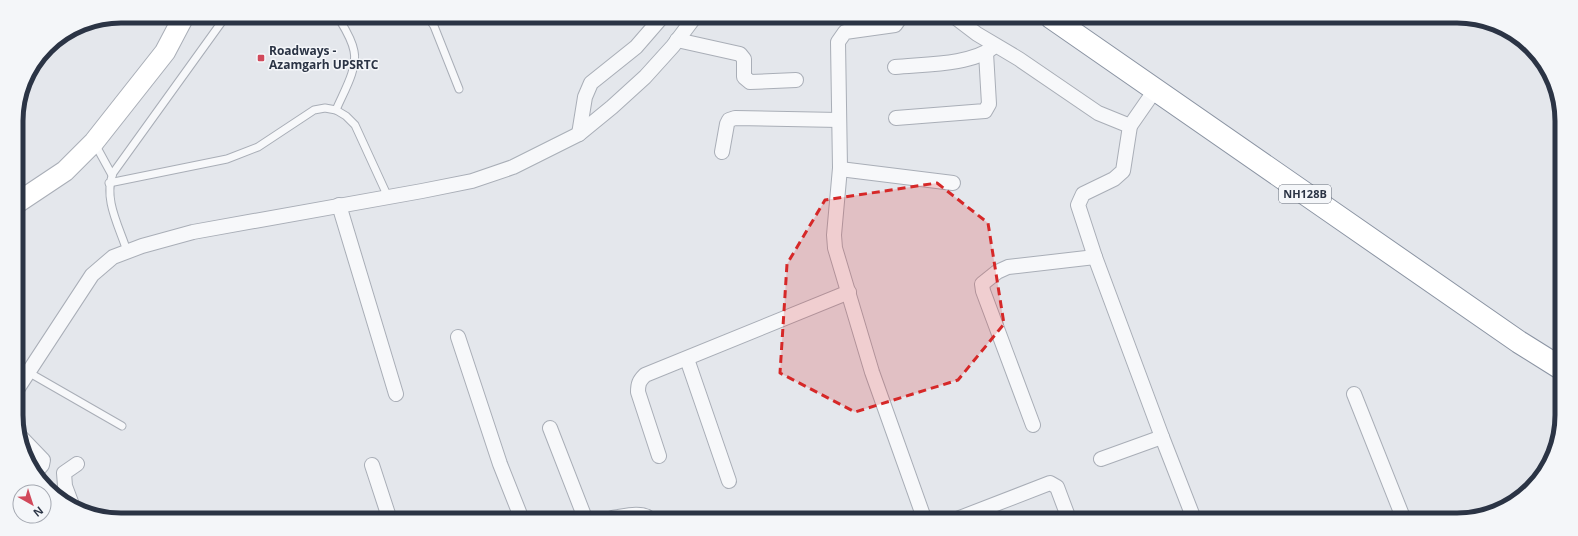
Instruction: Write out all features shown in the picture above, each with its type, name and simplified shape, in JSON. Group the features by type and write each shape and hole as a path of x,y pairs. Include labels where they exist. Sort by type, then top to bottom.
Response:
{"highway":[{"name":"NH128B","path":"1059,23 1519,342 1555,364"}],"street":[{"path":"23,200 65,171 94,142 165,52 180,23"},
{"path":"579,134 584,97 591,83 636,47 657,23"},
{"path":"23,380 92,275 114,256 193,232 472,181 513,167 579,134 645,77 690,23"},
{"path":"896,23 895,25 845,32 839,38 837,45 840,169 834,235 838,258 872,372 922,513"},
{"path":"961,23 990,49 1019,59 1098,114 1130,126"},
{"path":"677,40 740,54 744,59 744,77 750,82 796,80"},
{"path":"896,67 969,59 990,49"},
{"path":"896,118 985,111 989,104 990,49"},
{"path":"1155,90 1130,126 1123,171 1114,179 1083,194 1078,205 1095,257 1162,438 1192,513"},
{"path":"722,152 727,124 729,120 735,118 839,120"},
{"path":"840,169 953,184"},
{"path":"339,205 396,394"},
{"path":"1033,426 983,291 982,284 997,272 1008,267 1095,257"},
{"path":"659,456 638,392 638,384 645,375 849,292"},
{"path":"458,337 500,464 519,513"},
{"path":"687,359 729,481"},
{"path":"1354,394 1401,513"},
{"path":"550,428 583,513"},
{"path":"1101,459 1162,438"},
{"path":"27,444 43,460 39,468"},
{"path":"69,497 65,486 64,473 77,464"},
{"path":"372,465 385,513"},
{"path":"971,513 1050,483 1057,487 1067,513"}],"lane":[{"path":"128,251 112,207 109,183 112,175 221,23"},
{"path":"336,110 349,78 355,57 351,42 341,23"},
{"path":"432,23 459,89"},
{"path":"109,183 227,159 258,147 314,110 325,108 336,110 346,116 355,125 388,197"},
{"path":"94,142 112,175"},
{"path":"28,372 122,426"}],"highlighted area":[{"path":"937,183 988,223 1004,324 958,380 855,412 780,373 787,264 825,200"}],"place":[{"name":"Roadways - Azamgarh UPSRTC","path":"261,58"}]}
